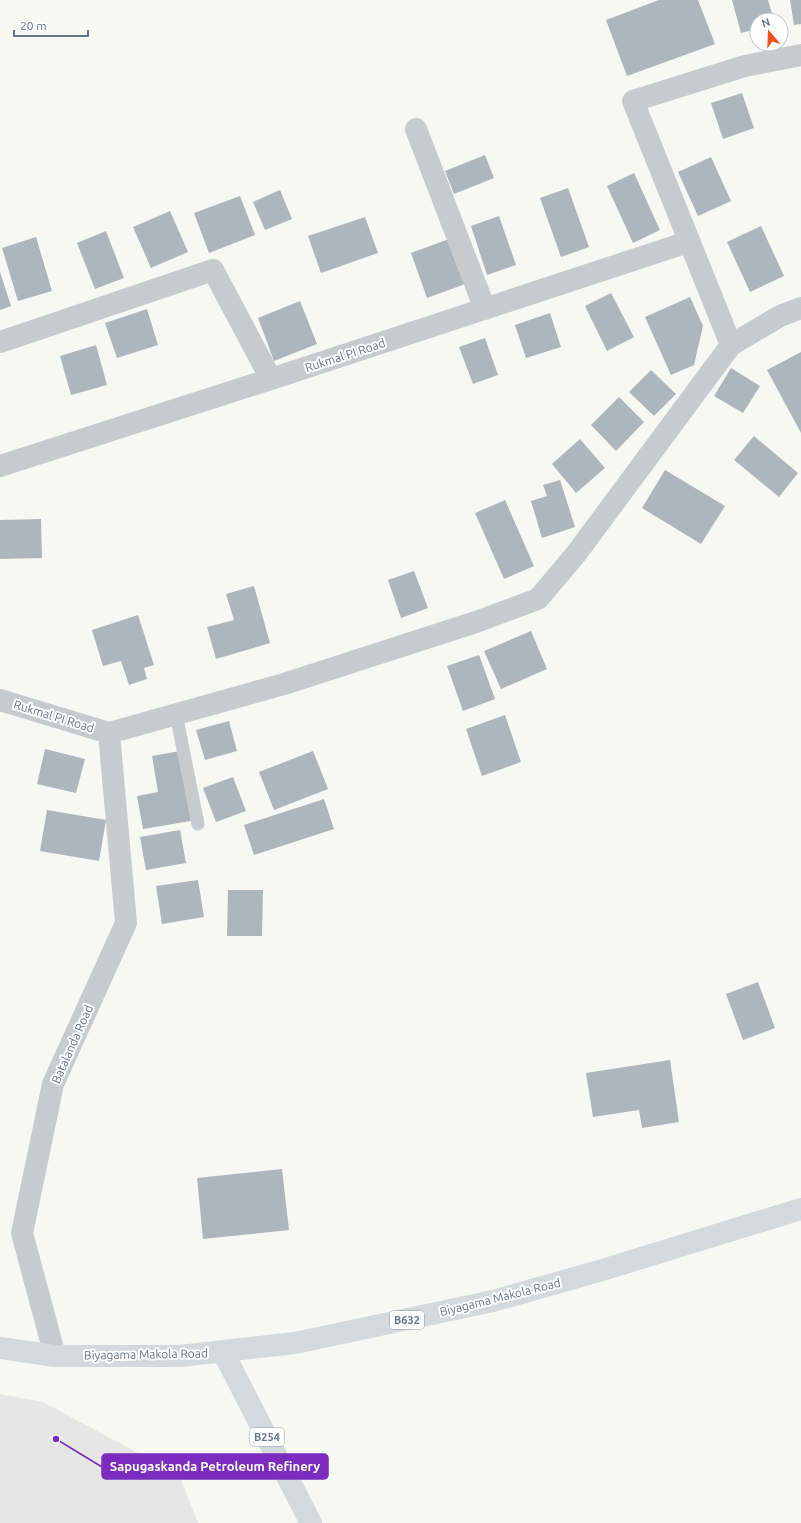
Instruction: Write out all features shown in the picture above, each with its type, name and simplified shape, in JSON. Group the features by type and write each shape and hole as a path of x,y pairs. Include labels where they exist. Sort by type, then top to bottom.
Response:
{"main road":[{"name":"Biyagama Makola Road","path":"0,1348 56,1356 180,1356 295,1343 493,1301 650,1256 801,1209"},
{"name":"B254","path":"223,1352 312,1523"}],"street":[{"path":"731,345 688,242 633,101 746,66 801,55"},
{"path":"416,129 485,309"},
{"name":"Rukmal PI Road","path":"0,466 271,380 688,242"},
{"path":"0,342 213,270 271,380"},
{"path":"109,733 284,684 476,622 538,599 576,554 731,345 780,316 801,308"},
{"name":"Rukmal PI Road","path":"0,700 109,733"},
{"name":"Batalanda Road","path":"56,1356 22,1233 53,1084 126,923 109,733"}],"lane":[{"path":"176,714 198,824"}],"shaded area":[{"path":"0,1394 43,1402 179,1475 198,1523 0,1523"}],"building":[{"path":"659,0 698,0 715,44 627,76 606,20"},
{"path":"732,0 768,0 772,12 749,12 749,31 741,33"},
{"path":"790,0 801,0 801,24 794,25"},
{"path":"742,93 754,128 723,139 711,103"},
{"path":"485,155 494,178 454,194 445,171"},
{"path":"711,157 731,201 698,216 678,172"},
{"path":"634,173 660,230 633,243 607,186"},
{"path":"568,188 589,247 561,257 540,198"},
{"path":"280,190 292,219 265,230 253,202"},
{"path":"240,196 255,235 209,253 194,213"},
{"path":"170,211 188,252 151,268 133,227"},
{"path":"499,216 516,265 487,275 471,226"},
{"path":"365,217 378,253 321,273 308,236"},
{"path":"761,226 784,276 750,292 727,242"},
{"path":"106,231 124,278 95,289 77,243"},
{"path":"36,237 52,291 18,301 2,248"},
{"path":"449,239 465,284 427,298 411,253"},
{"path":"0,272 11,306 0,310"},
{"path":"611,293 634,337 607,351 585,306"},
{"path":"690,297 703,326 694,365 671,375 645,317"},
{"path":"300,301 317,344 274,361 258,318"},
{"path":"147,309 158,345 117,358 105,323"},
{"path":"550,313 561,347 526,358 515,325"},
{"path":"485,338 498,375 473,384 459,347"},
{"path":"96,345 107,385 71,395 60,356"},
{"path":"801,352 801,433 767,370"},
{"path":"731,368 760,386 743,413 714,396"},
{"path":"651,370 676,394 654,416 629,392"},
{"path":"619,397 644,422 616,451 591,425"},
{"path":"754,436 798,473 779,497 734,460"},
{"path":"580,439 605,468 576,493 552,464"},
{"path":"665,470 725,506 701,544 642,508"},
{"path":"560,480 575,527 542,538 531,501 547,496 543,485"},
{"path":"505,500 534,566 504,579 475,513"},
{"path":"41,519 42,558 0,559 0,520"},
{"path":"414,571 428,608 401,618 388,580"},
{"path":"254,586 270,643 216,659 207,627 234,620 226,594"},
{"path":"138,615 154,665 144,668 147,679 129,685 121,661 103,666 92,630"},
{"path":"531,631 547,669 501,689 484,651"},
{"path":"479,655 495,699 463,711 447,666"},
{"path":"505,715 521,762 482,776 466,729"},
{"path":"229,721 237,751 205,760 196,730"},
{"path":"45,749 85,759 76,793 37,784"},
{"path":"180,751 191,821 143,829 137,796 158,792 152,756"},
{"path":"313,751 328,789 274,810 259,772"},
{"path":"233,777 246,811 216,822 203,788"},
{"path":"324,799 334,829 254,855 244,825"},
{"path":"47,810 106,820 99,861 40,851"},
{"path":"180,830 186,863 146,870 140,837"},
{"path":"198,880 204,917 162,924 156,886"},
{"path":"228,890 263,890 262,936 227,936"},
{"path":"758,982 775,1028 743,1040 726,994"},
{"path":"670,1060 679,1122 642,1128 639,1110 593,1117 586,1073"},
{"path":"282,1169 289,1230 203,1239 197,1178"}],"place":[{"name":"Sapugaskanda Petroleum Refinery","path":"56,1439"}]}
